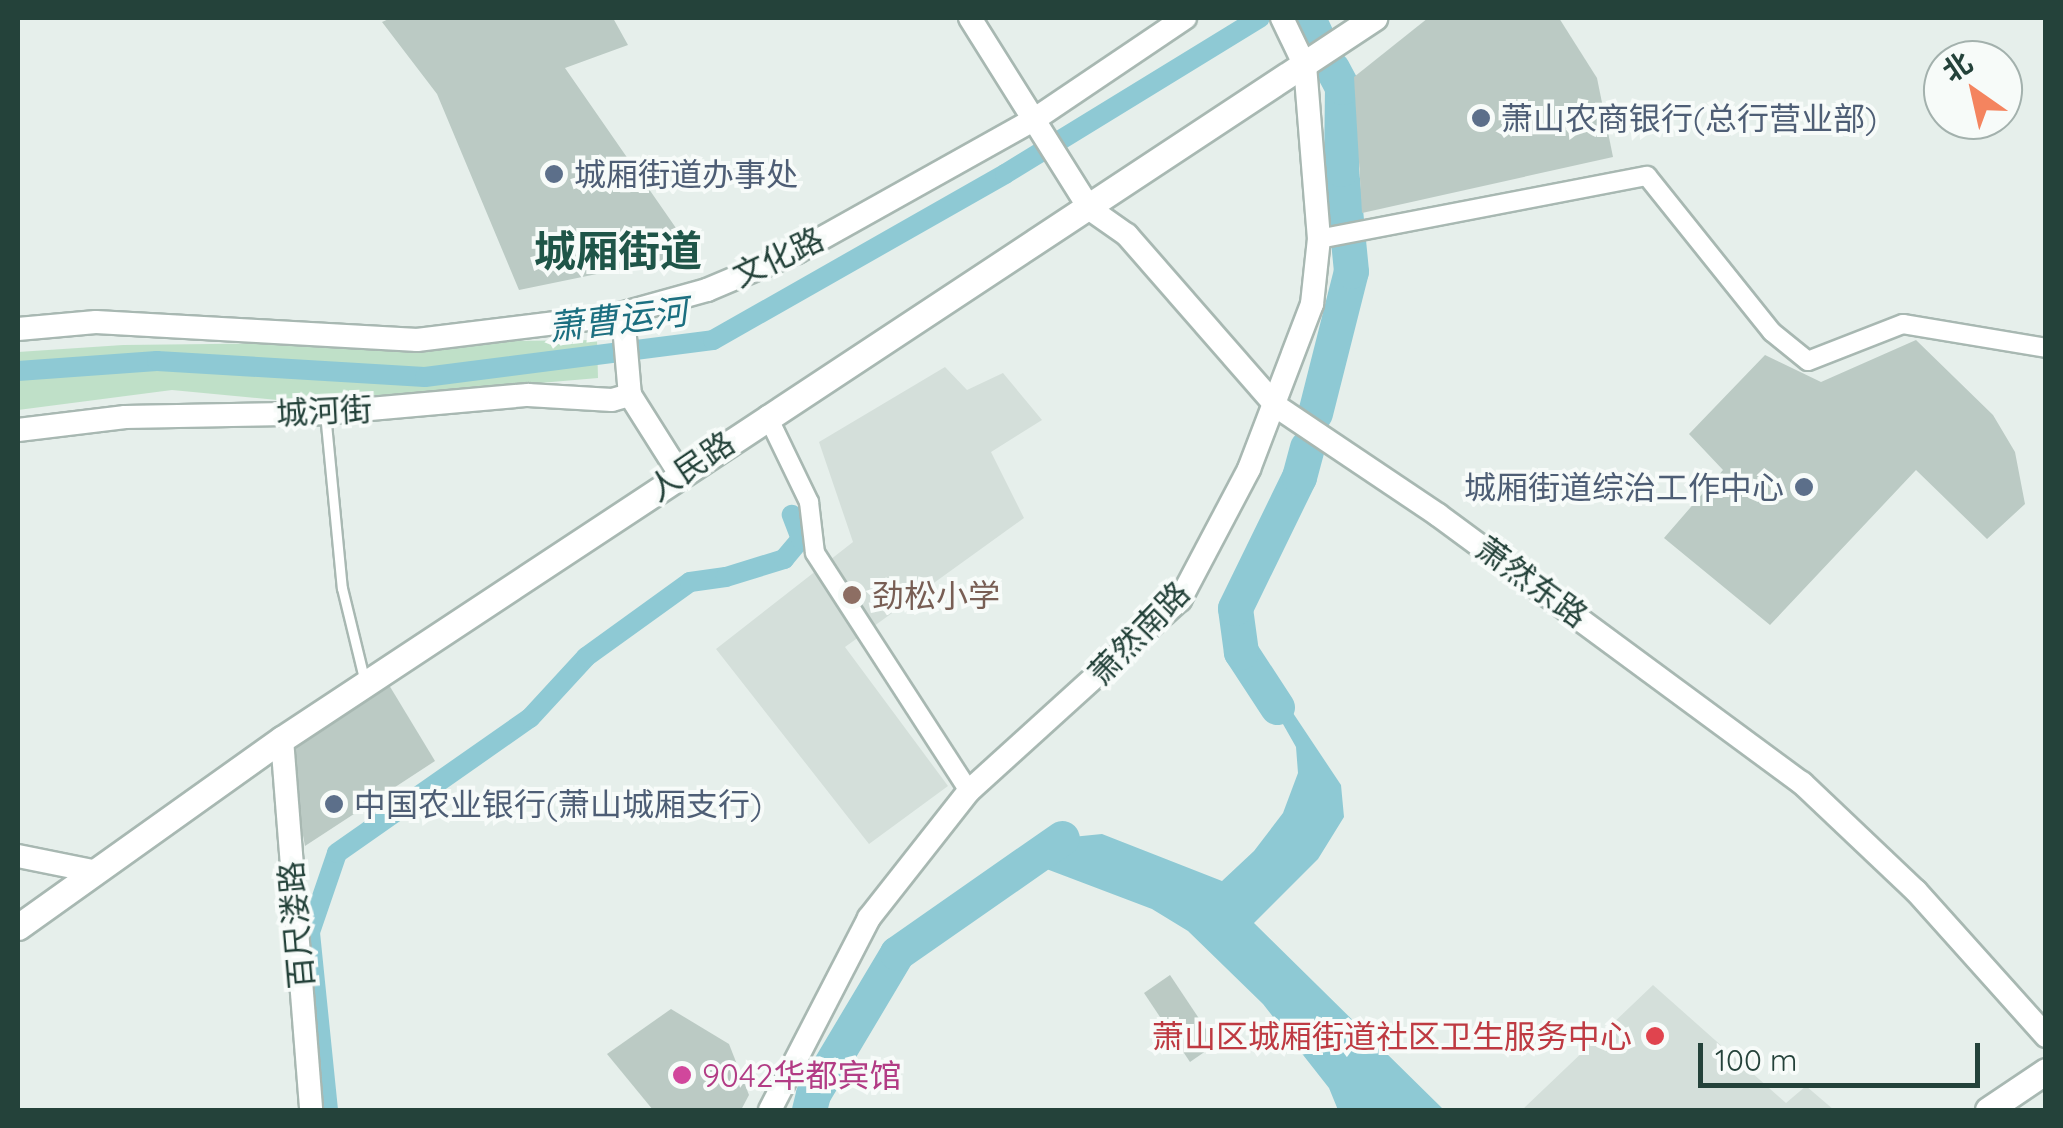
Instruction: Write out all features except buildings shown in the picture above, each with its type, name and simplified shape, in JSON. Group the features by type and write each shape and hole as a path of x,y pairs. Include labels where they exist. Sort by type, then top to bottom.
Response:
{"main road":[{"name":"人民路","path":"18,928 282,740 767,415 1090,209 1374,18"},
{"path":"1988,1110 2046,1071"}],"street":[{"name":"萧然东路","path":"970,18 1090,209 1127,235 1276,406 1438,515 1802,783 1916,891 2046,1036"},
{"name":"文化路","path":"18,329 96,322 417,340 623,314 707,290 797,252 1038,124 1186,18"},
{"name":"萧然南路","path":"770,1110 869,918 969,791 1180,600 1206,556 1276,406 1312,304 1320,239 1305,66 1284,20"},
{"path":"1320,239 1648,176 1772,332 1808,362 1903,324 2046,348"},
{"path":"623,314 630,395 680,474"},
{"name":"城河街","path":"18,430 125,417 325,412 528,394 612,400 630,395"},
{"path":"767,415 809,502 815,552 969,791"},
{"name":"百尺溇路","path":"282,740 311,1110"},
{"path":"18,856 97,872"}],"lane":[{"path":"325,412 342,588 366,686"}],"shaded area":[{"name":"劲松小学","path":"945,367 967,390 1003,373 1042,420 991,452 1024,518 845,647 948,786 869,844 716,649 853,542 819,442"},
{"name":"萧山区城厢街道社区卫生服务中心","path":"1653,985 1786,1103 1806,1086 1834,1110 1522,1110"}],"green space":[{"path":"597,340 598,378 309,403 172,390 18,410 18,352 123,345"}],"water":[{"path":"1283,698 1341,785 1344,817 1318,859 1254,923 1444,1110 1338,1110 1329,1088 1263,1004 1188,931 1152,909 1028,862 1062,838 1102,834 1222,881 1254,851 1283,813 1298,773 1296,747 1275,710"}],"waterway":[{"name":"萧曹运河","path":"18,371 157,361 425,377 713,340 1005,174 1260,18"},
{"path":"1308,18 1317,37"},
{"path":"1315,413 1351,271 1341,169 1342,87 1332,68"},
{"path":"1277,707 1241,652 1235,608 1299,477 1307,447"},
{"path":"328,1110 310,932 337,853 530,718 586,657 690,582 726,577 784,559 801,539 792,515"},
{"path":"809,1110 813,1094 897,953 1062,838"}],"place":[{"name":"萧山农商银行(总行营业部)","path":"1481,118"},
{"name":"城厢街道办事处","path":"554,174"},
{"name":"城厢街道综治工作中心","path":"1804,487"},
{"name":"劲松小学","path":"852,595"},
{"name":"中国农业银行(萧山城厢支行)","path":"334,804"},
{"name":"萧山区城厢街道社区卫生服务中心","path":"1655,1036"},
{"name":"9042华都宾馆","path":"682,1075"}],"district":[{"name":"城厢街道","path":"618,251"}]}
